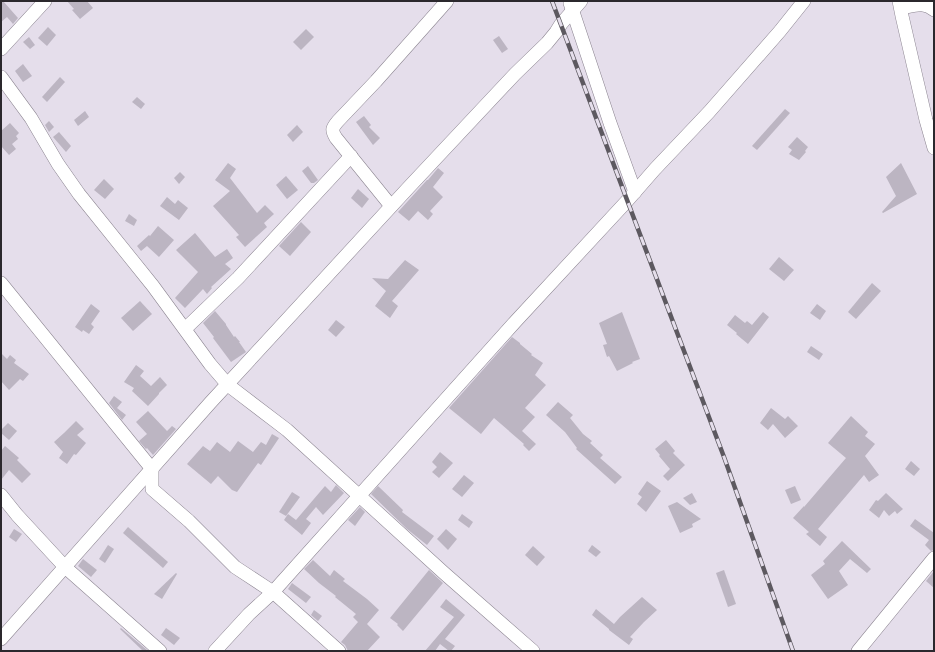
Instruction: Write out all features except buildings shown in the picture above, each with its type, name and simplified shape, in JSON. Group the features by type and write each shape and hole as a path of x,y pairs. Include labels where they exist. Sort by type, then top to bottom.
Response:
{"street":[{"path":"1,49 45,1"},
{"path":"392,206 382,196 336,138 333,133 333,128 376,82 447,1"},
{"path":"215,651 249,614 273,592 510,328 709,112 780,31 804,1"},
{"path":"574,4 610,123 634,192"},
{"path":"1,639 228,385 515,74 547,43 574,4"},
{"path":"934,10 922,4 900,5 926,120 934,148"},
{"path":"1,77 31,118 58,164 79,194 141,271 210,364 228,385 287,430 444,573 534,651"},
{"path":"185,329 238,278 351,156"},
{"path":"1,283 152,469 152,489 189,521 235,568 273,592 339,651"},
{"path":"1,495 17,516 65,567 160,651"},
{"path":"858,651 934,558"}],"railway":[{"path":"552,1 724,457 793,651"}]}
